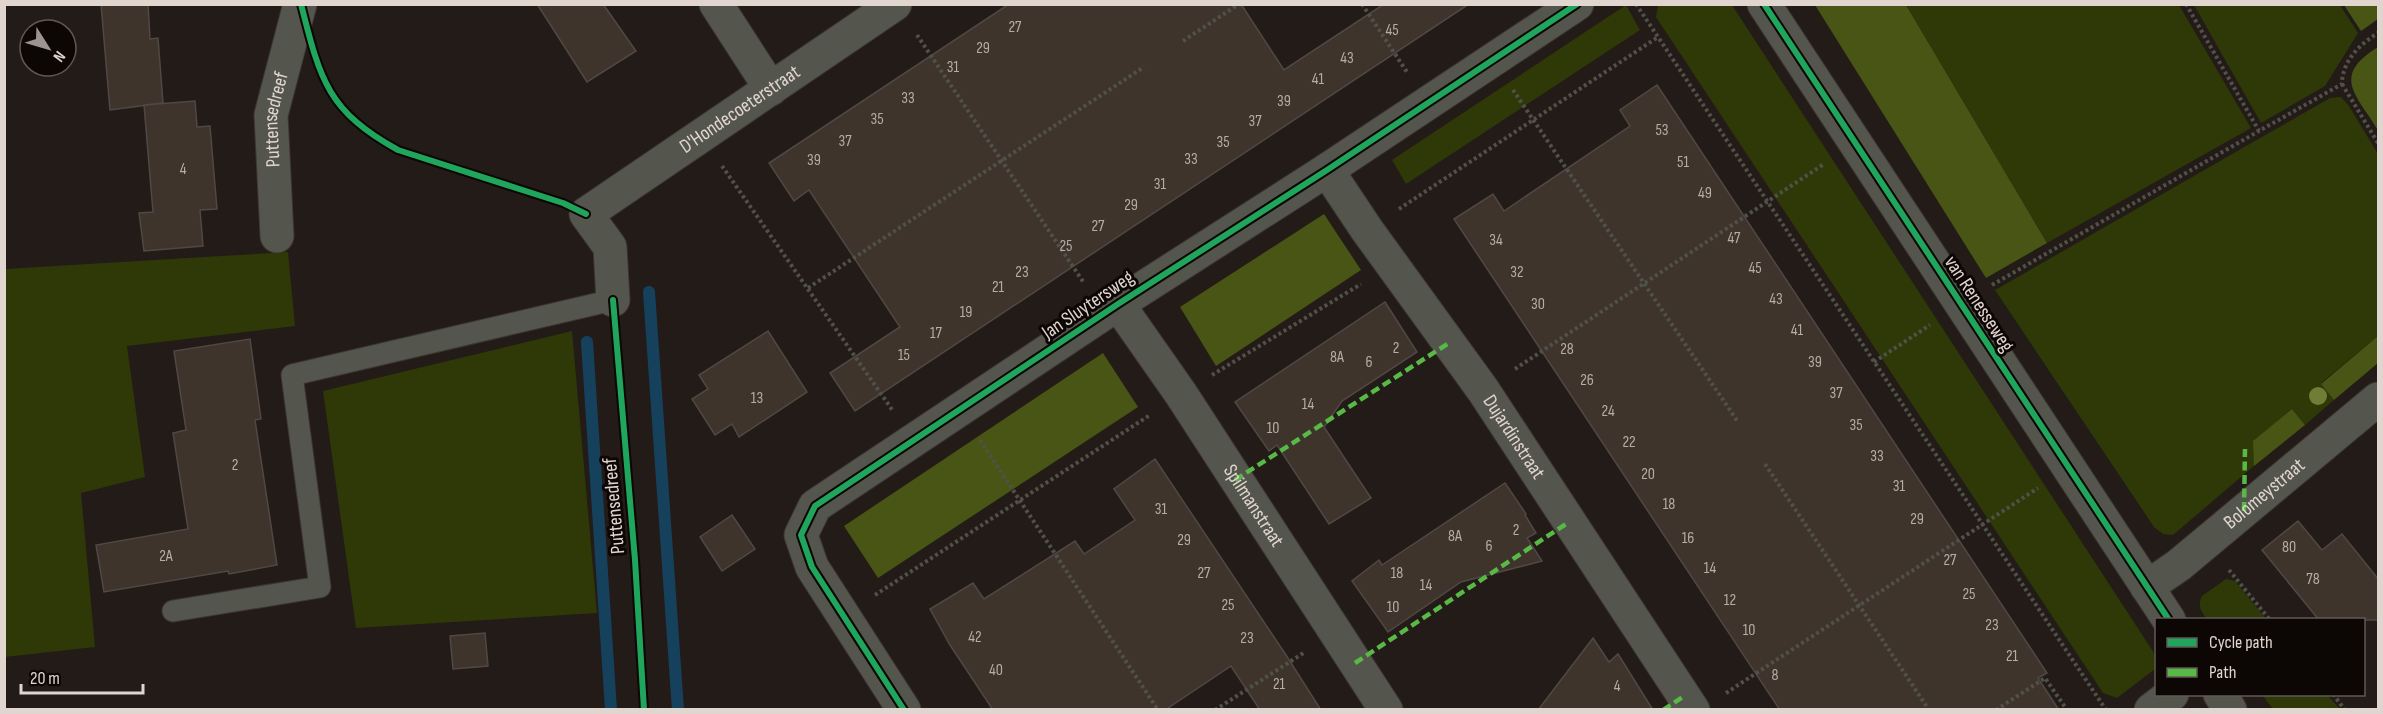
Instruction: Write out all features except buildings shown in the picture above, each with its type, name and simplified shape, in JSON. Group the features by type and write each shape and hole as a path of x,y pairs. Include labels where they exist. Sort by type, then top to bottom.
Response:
{"street":[{"name":"Puttensedreef","path":"277,236 271,115 300,4"},
{"path":"716,4 771,88"},
{"name":"D'Hondecoeterstraat","path":"613,300 610,247 586,214 895,4"},
{"name":"Jan Sluytersweg","path":"904,710 812,567 801,535 815,506 1111,308 1327,170 1577,4"},
{"name":"van Renesseweg","path":"1764,4 2168,618"},
{"name":"Dujardinstraat","path":"1327,170 1367,230 1707,703"},
{"name":"Spilmanstraat","path":"1111,308 1181,394 1386,710"},
{"name":"Bolomeystraat","path":"2148,587 2379,399"},
{"path":"2151,710 2169,696"},
{"path":"2221,696 2230,710"}],"lane":[{"path":"173,611 320,587 292,375 613,300"}],"path":[{"path":"1183,41 1239,4"},
{"path":"1362,4 1427,103"},
{"path":"1636,4 2106,710"},
{"path":"2186,4 2259,131"},
{"path":"2379,33 2361,43 2342,72 2342,84 2379,143"},
{"path":"916,34 1002,160 1111,308"},
{"path":"1367,230 1658,37"},
{"path":"1492,59 1738,422"},
{"path":"808,288 1144,67"},
{"path":"1874,362 2016,270 2342,84"},
{"path":"702,136 914,441"},
{"path":"1483,390 1855,144"},
{"path":"843,616 1181,394 1393,264"},
{"path":"960,409 1158,710"},
{"path":"1765,464 1929,710"},
{"path":"1707,703 2069,468"},
{"path":"2206,542 2268,618"},
{"path":"1215,710 1336,632"},
{"path":"1996,710 2045,678 2067,710"},
{"path":"2334,696 2345,710"}],"green space":[{"path":"1626,5 1640,30 1406,184 1392,160"},
{"path":"1658,5 1732,5 2154,653 2155,669 2117,698 2103,693 1656,17"},
{"path":"1815,5 1906,5 2047,243 1986,278"},
{"path":"1906,5 2179,5 2251,128 2047,243"},
{"path":"2194,5 2340,5 2358,33 2325,86 2261,123"},
{"path":"2344,5 2378,5 2378,19 2361,31"},
{"path":"2378,47 2378,130 2356,96 2352,86 2352,77 2355,67"},
{"path":"2341,97 2349,106 2378,154 2378,336 2321,383 2334,400 2305,425 2292,409 2254,441 2254,466 2173,535 2163,534 2154,527 1995,290 2330,98"},
{"path":"1324,214 1361,270 1216,366 1180,307"},
{"path":"288,252 295,326 127,346 145,477 81,493 95,647 5,657 5,269"},
{"path":"572,331 597,613 356,628 323,391"},
{"path":"2378,336 2378,363 2334,400 2321,384"},
{"path":"1103,353 1138,407 878,578 844,526"},
{"path":"2292,409 2305,425 2254,466 2253,441"},
{"path":"2226,579 2235,581 2265,618 2206,618 2200,608 2202,596"},
{"path":"2263,696 2328,696 2340,709 2273,709"}],"waterway":[{"path":"649,292 678,710"},
{"path":"587,342 611,710"}],"marked path":[{"path":"1235,480 1449,343"},
{"path":"2244,511 2245,449"},
{"path":"1355,663 1569,522"},
{"path":"1663,710 1684,696"}],"cycle path":[{"path":"301,4 314,53 330,90 341,106 374,136 398,150 563,203 586,214"},
{"path":"904,710 812,567 801,535 815,506 1118,304 1327,170 1577,4"},
{"path":"1764,4 2168,618"},
{"path":"613,300 635,560 644,710"}]}
